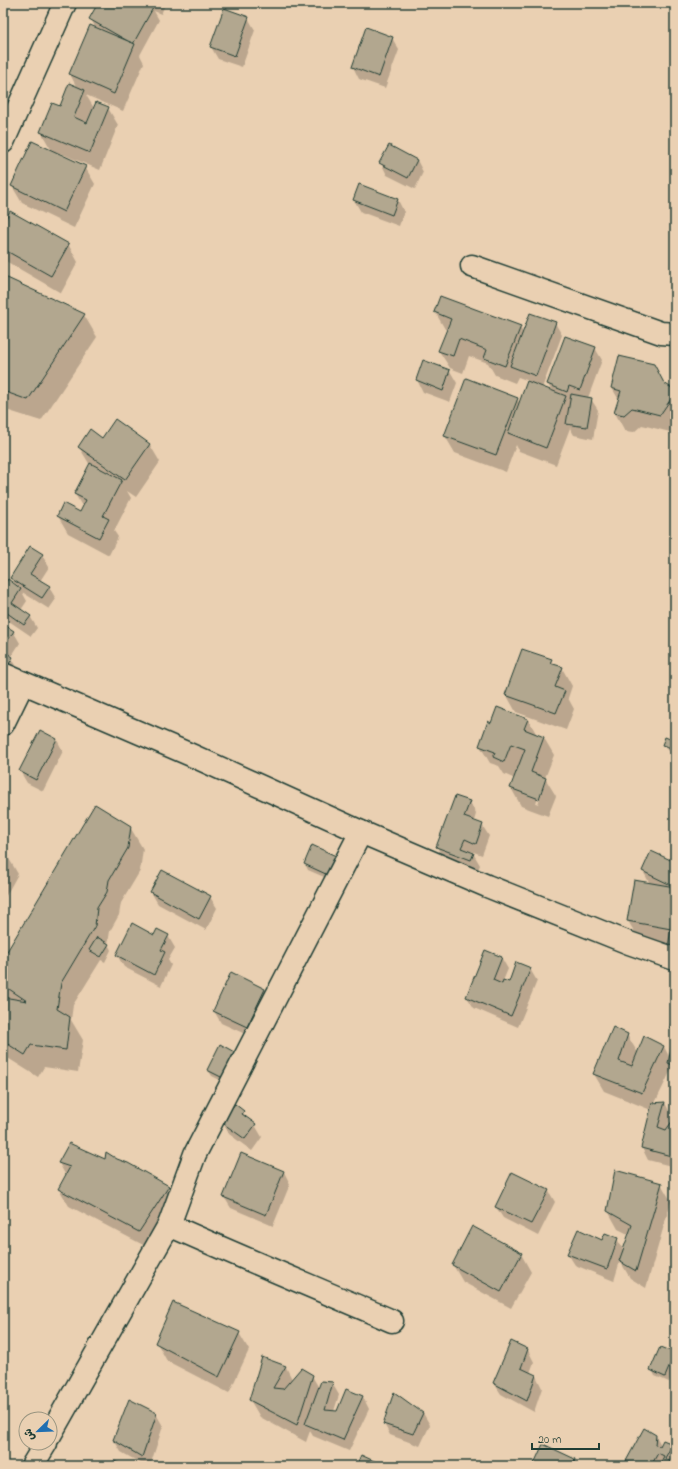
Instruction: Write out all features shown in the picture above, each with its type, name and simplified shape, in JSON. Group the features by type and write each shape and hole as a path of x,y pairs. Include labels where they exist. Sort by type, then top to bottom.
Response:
{"street":[{"path":"3,142 65,3"},
{"path":"472,266 661,333 675,334"},
{"path":"3,674 191,755 361,832 494,889 629,943 675,959"},
{"path":"3,724 23,683"},
{"path":"58,1421 170,1225 195,1154 361,832"},
{"path":"170,1225 251,1262 321,1290 392,1322"},
{"path":"32,1466 41,1451"}],"building":[{"path":"98,3 145,3 153,8 133,44 89,19"},
{"path":"224,8 249,17 235,56 210,47"},
{"path":"90,25 135,44 114,94 69,74"},
{"path":"366,27 393,37 379,77 352,67"},
{"path":"69,83 85,90 74,117 87,123 96,102 109,107 90,153 40,132 52,103 60,106"},
{"path":"32,141 86,166 64,212 11,186"},
{"path":"389,145 417,160 408,178 379,163"},
{"path":"359,184 398,199 392,215 353,200"},
{"path":"10,211 69,244 51,276 3,249 3,224"},
{"path":"3,276 85,314 28,400 3,391"},
{"path":"440,296 521,326 505,366 484,358 487,350 459,339 453,356 438,351 451,319 434,312"},
{"path":"530,313 556,322 536,376 510,366"},
{"path":"565,336 596,347 580,390 569,386 567,392 547,384"},
{"path":"619,356 654,364 664,383 675,390 675,393 660,415 632,408 624,415 614,413 621,391 611,388"},
{"path":"423,360 450,370 443,391 416,380"},
{"path":"466,378 518,398 496,455 444,436"},
{"path":"527,381 566,396 546,448 508,433"},
{"path":"571,394 592,398 587,427 566,424"},
{"path":"115,419 150,444 125,480 78,447 90,429 102,438"},
{"path":"90,463 122,480 103,516 109,519 99,538 57,516 63,503 80,512 86,500 74,494"},
{"path":"30,546 43,554 30,574 50,586 42,598 10,578"},
{"path":"8,579 21,589 12,603 31,616 24,625 3,610 3,586"},
{"path":"3,624 14,631 3,648"},
{"path":"522,649 552,659 550,663 563,667 555,687 565,691 556,713 505,695"},
{"path":"3,651 13,657 8,666 3,664"},
{"path":"497,707 528,719 524,729 544,737 531,772 546,778 539,799 510,788 525,749 511,744 504,762 493,757 495,752 479,746 488,721 491,723"},
{"path":"40,730 57,739 36,780 19,771"},
{"path":"665,737 675,741 675,749 662,745"},
{"path":"455,796 470,801 464,817 483,824 476,844 465,839 461,848 474,853 471,860 436,847"},
{"path":"95,804 131,826 128,848 109,880 107,892 97,908 95,926 61,983 57,1009 70,1017 66,1050 31,1045 25,1055 3,1041 3,997 27,1001 3,985 3,958"},
{"path":"312,845 336,856 328,875 304,864"},
{"path":"651,851 675,862 675,887 642,871"},
{"path":"3,853 9,856 3,866"},
{"path":"162,870 211,896 199,919 150,892"},
{"path":"634,880 675,887 675,954 667,953 671,929 627,921"},
{"path":"132,923 154,935 157,929 169,935 161,950 165,952 154,975 116,955"},
{"path":"97,937 109,944 101,957 89,950"},
{"path":"485,950 502,957 493,980 502,984 503,980 509,982 516,962 531,968 511,1016 466,997"},
{"path":"231,972 265,989 247,1027 213,1011"},
{"path":"675,1011 675,1029 670,1027"},
{"path":"613,1027 628,1034 619,1061 632,1066 644,1036 664,1046 642,1093 593,1074"},
{"path":"674,1035 675,1036 675,1066 668,1063"},
{"path":"220,1044 236,1053 223,1078 207,1070"},
{"path":"665,1102 658,1127 666,1130 675,1117 675,1157 641,1148 652,1103"},
{"path":"235,1104 244,1111 242,1114 256,1124 245,1139 221,1122"},
{"path":"69,1143 105,1159 106,1152 169,1186 139,1232 58,1189 70,1167 58,1163"},
{"path":"241,1153 284,1171 266,1215 223,1197"},
{"path":"615,1170 662,1183 636,1271 619,1261 632,1225 607,1211"},
{"path":"512,1172 549,1190 531,1224 495,1207"},
{"path":"472,1226 522,1253 501,1292 452,1265"},
{"path":"578,1229 602,1240 605,1233 618,1238 607,1269 567,1254"},
{"path":"173,1302 240,1332 219,1377 155,1343"},
{"path":"511,1341 528,1349 521,1368 536,1375 527,1401 493,1383"},
{"path":"660,1347 675,1353 665,1377 650,1370"},
{"path":"262,1357 286,1366 273,1388 283,1389 301,1368 313,1375 297,1425 249,1400"},
{"path":"321,1381 333,1382 325,1410 337,1411 346,1389 363,1396 343,1440 305,1424"},
{"path":"394,1392 423,1413 413,1434 383,1424"},
{"path":"129,1399 157,1413 142,1457 113,1440"},
{"path":"644,1428 656,1435 655,1445 660,1446 663,1440 673,1444 665,1458 671,1462 669,1466 659,1466 664,1456 658,1453 651,1466 636,1466 626,1461"},
{"path":"543,1444 575,1459 573,1466 533,1466"},
{"path":"361,1455 385,1466 356,1466"},
{"path":"114,1461 125,1466 112,1466"}]}
